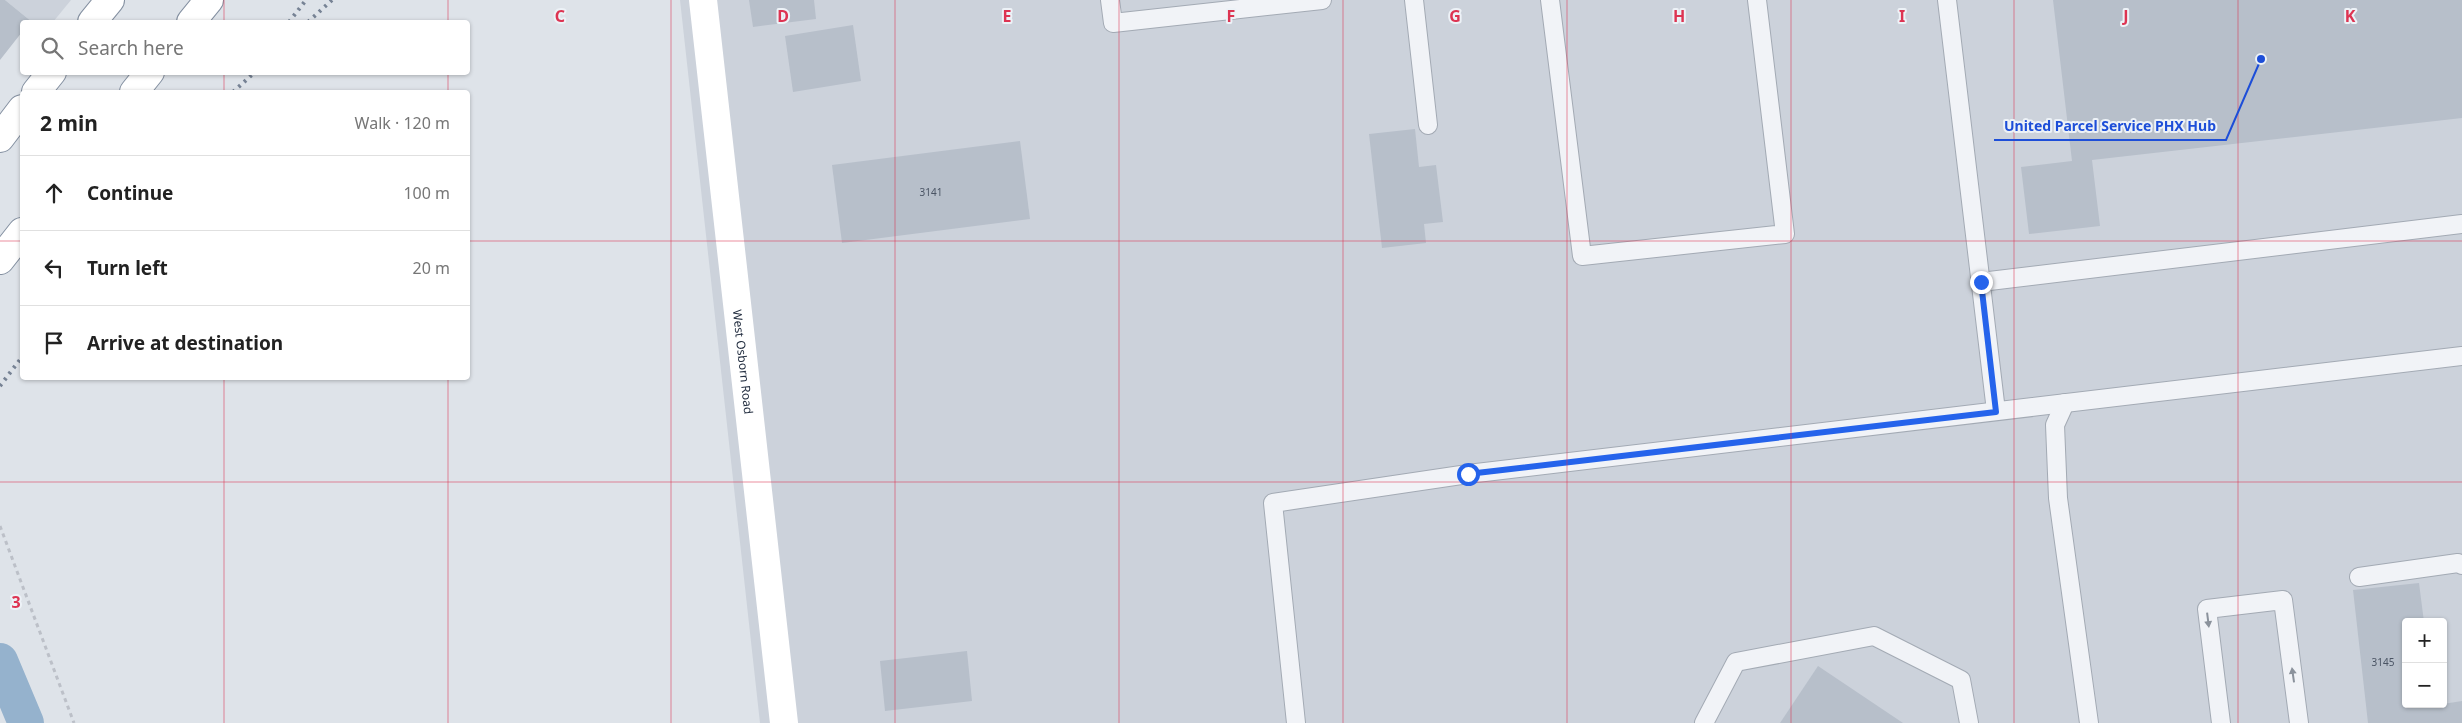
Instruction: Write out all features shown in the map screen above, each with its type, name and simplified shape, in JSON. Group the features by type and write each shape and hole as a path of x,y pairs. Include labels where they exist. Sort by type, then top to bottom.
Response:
{"main road":[{"path":"94,20 110,0"},
{"path":"192,20 209,0"},
{"name":"West Osborn Road","path":"702,0 784,723"},
{"path":"38,90 50,75"},
{"path":"136,90 148,75"},
{"path":"0,138 20,113"},
{"path":"0,260 20,235"}],"lane":[{"path":"1110,0 1113,23 1205,6 1322,0"},
{"path":"1414,0 1428,125"},
{"path":"1550,0 1582,256 1785,234 1757,0"},
{"path":"1947,0 1996,412"},
{"path":"1981,282 2462,224"},
{"path":"1296,723 1273,503 1468,474 2462,356"},
{"path":"2065,404 2055,425 2058,498 2089,723"},
{"path":"2359,577 2458,563 2462,565"},
{"path":"2221,723 2207,609 2282,600 2299,723"},
{"path":"1704,723 1736,662 1874,636 1960,680 1969,723"}],"path":[{"path":"0,526 74,723"}],"shaded area":[{"path":"5,0 71,0 55,20 30,20"},
{"path":"680,0 2462,0 2462,723 760,723"}],"building":[{"path":"0,0 5,0 30,20 20,20 20,35 0,60"},
{"path":"749,0 814,0 816,19 753,27"},
{"path":"2053,0 2462,0 2462,118 2092,160 2100,226 2029,234 2021,167 2072,161"},
{"path":"853,25 861,81 793,92 785,36"},
{"path":"1415,129 1419,167 1436,165 1443,222 1424,224 1426,243 1382,248 1369,134"},
{"path":"1020,141 1030,219 842,243 832,165"},
{"path":"2419,583 2423,618 2402,618 2402,708 2447,708 2447,703 2462,701 2462,723 2368,723 2353,590"},
{"path":"967,651 972,701 885,711 880,661"},
{"path":"1818,666 1903,723 1780,723"}],"waterway":[{"path":"0,661 26,723"}],"railway":[{"path":"291,20 306,0"},
{"path":"310,20 332,0"},
{"path":"235,90 252,75"},
{"path":"0,386 20,360"}],"place":[{"name":"United Parcel Service PHX Hub","path":"2261,59"}],"route":[{"path":"1468,474 1996,412 1981,282"}]}
